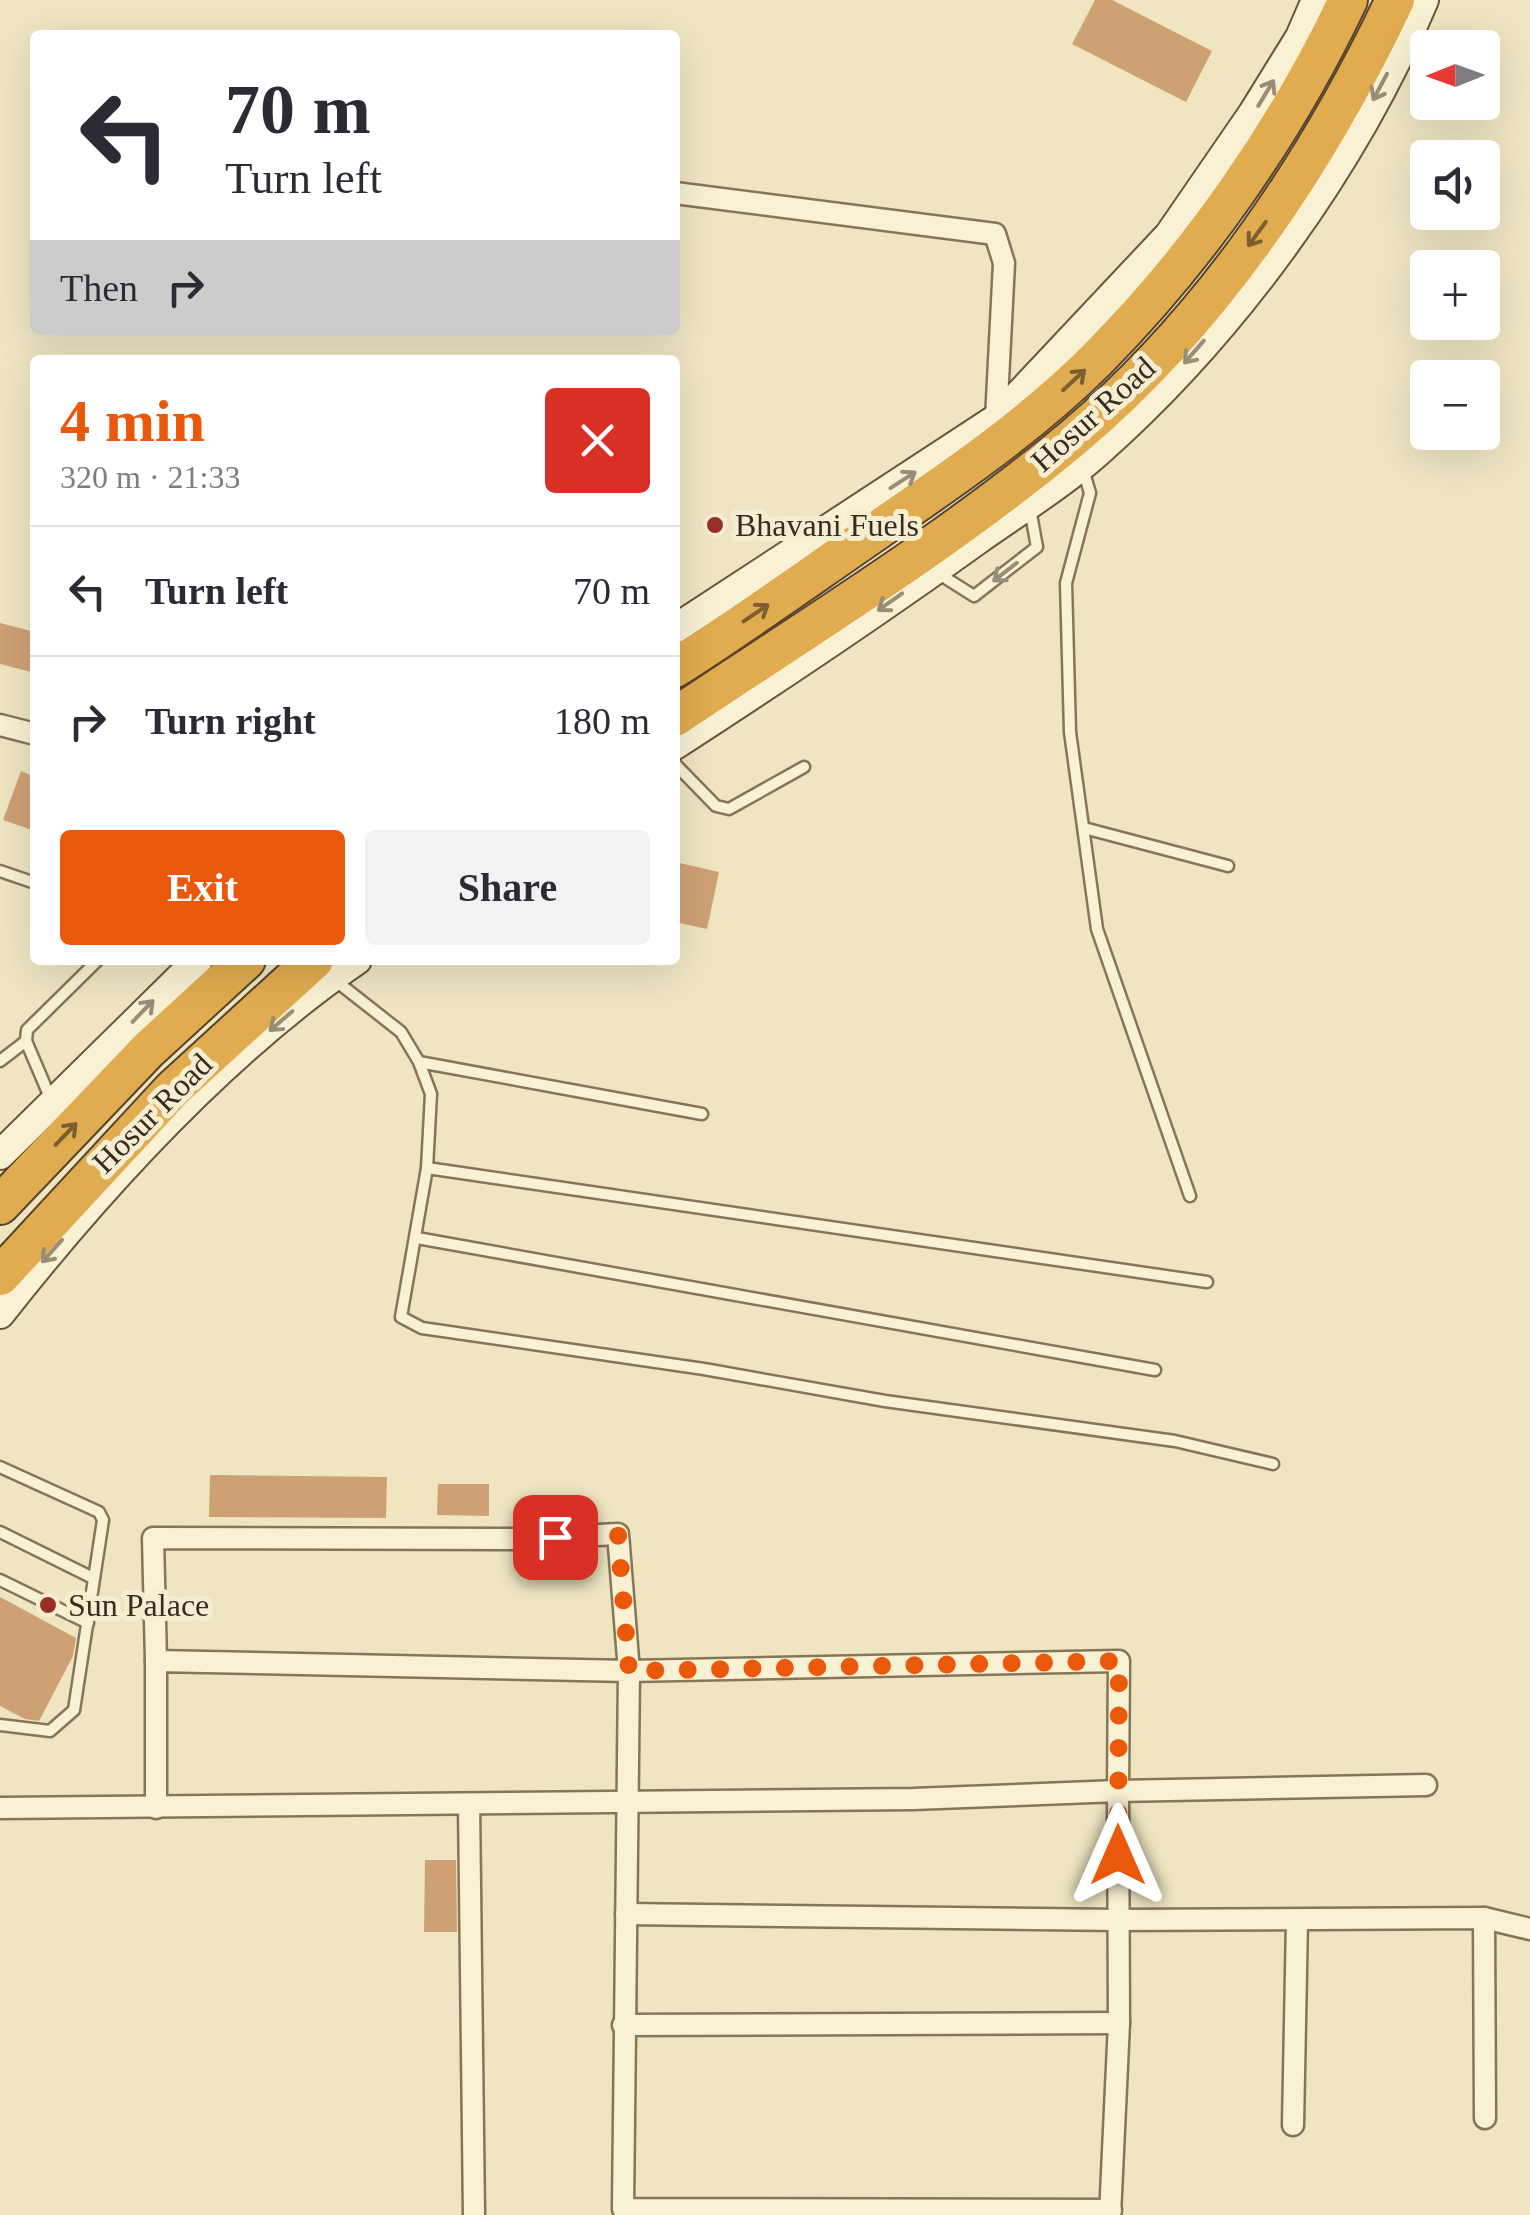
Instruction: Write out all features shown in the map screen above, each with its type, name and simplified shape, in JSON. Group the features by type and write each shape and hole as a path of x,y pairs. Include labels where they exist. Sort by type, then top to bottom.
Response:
{"highway":[{"name":"Hosur Road","path":"680,665 1010,437 1097,359 1205,234 1256,162 1297,97 1348,0"},
{"name":"Hosur Road","path":"680,713 990,502 1075,436 1153,362 1230,271 1292,185 1364,64 1395,0"},
{"name":"Hosur Road","path":"0,1206 148,1050 241,965"},
{"name":"Hosur Road","path":"0,1276 173,1089 322,969"}],"street":[{"path":"680,625 996,419 1170,235 1253,113 1300,37 1316,0"},
{"path":"680,742 1082,466 1169,382 1272,264 1363,120 1424,0"},
{"path":"680,195 995,234 1004,263 996,419"},
{"path":"0,725 30,733"},
{"path":"0,1154 183,965"},
{"path":"0,1314 148,1143 322,969"},
{"path":"156,1661 629,1671 1119,1661 1118,2023 1110,2212 623,2212 629,1671 618,1534 516,1539 153,1538 156,1808"},
{"path":"0,1808 913,1799 1118,1790 1426,1785"},
{"path":"468,1804 474,2215"},
{"path":"626,1914 1118,1920 1484,1918 1530,1929"},
{"path":"1484,1918 1485,2118"},
{"path":"1293,2124 1297,1920"},
{"path":"624,2025 1118,2023"}],"lane":[{"path":"1082,466 1090,494 1066,583 1070,732 1097,929 1190,1196"},
{"path":"934,571 974,596 1037,547 1029,504"},
{"path":"680,769 716,806 729,809 804,767"},
{"path":"1084,828 1228,866"},
{"path":"0,870 30,881"},
{"path":"52,1103 26,1041 27,1030 93,965"},
{"path":"322,969 401,1032 419,1062 431,1094 427,1168 402,1317 422,1328 704,1370 884,1402 1175,1441 1273,1464"},
{"path":"0,1062 26,1041"},
{"path":"419,1062 702,1114"},
{"path":"427,1168 1207,1282"},
{"path":"417,1238 1155,1370"},
{"path":"0,1467 99,1512 103,1520 74,1710 65,1722 50,1731 0,1725"},
{"path":"0,1532 93,1578"},
{"path":"0,1580 88,1623"}],"building":[{"path":"1095,0 1112,0 1212,51 1186,102 1072,44"},
{"path":"0,623 30,631 30,672 0,664"},
{"path":"21,771 30,775 30,829 3,820"},
{"path":"680,863 719,872 707,929 680,923"},
{"path":"210,1475 387,1477 386,1518 209,1517"},
{"path":"438,1484 489,1484 489,1516 437,1515"},
{"path":"0,1597 76,1638 73,1656 39,1721 25,1719 0,1706"},
{"path":"425,1860 456,1860 457,1932 424,1932"}],"place":[{"name":"Bhavani Fuels","path":"715,525"},
{"name":"Sun Palace","path":"48,1605"}],"route":[{"path":"555,1537 618,1534 629,1671 1119,1661 1118,1855"}]}
